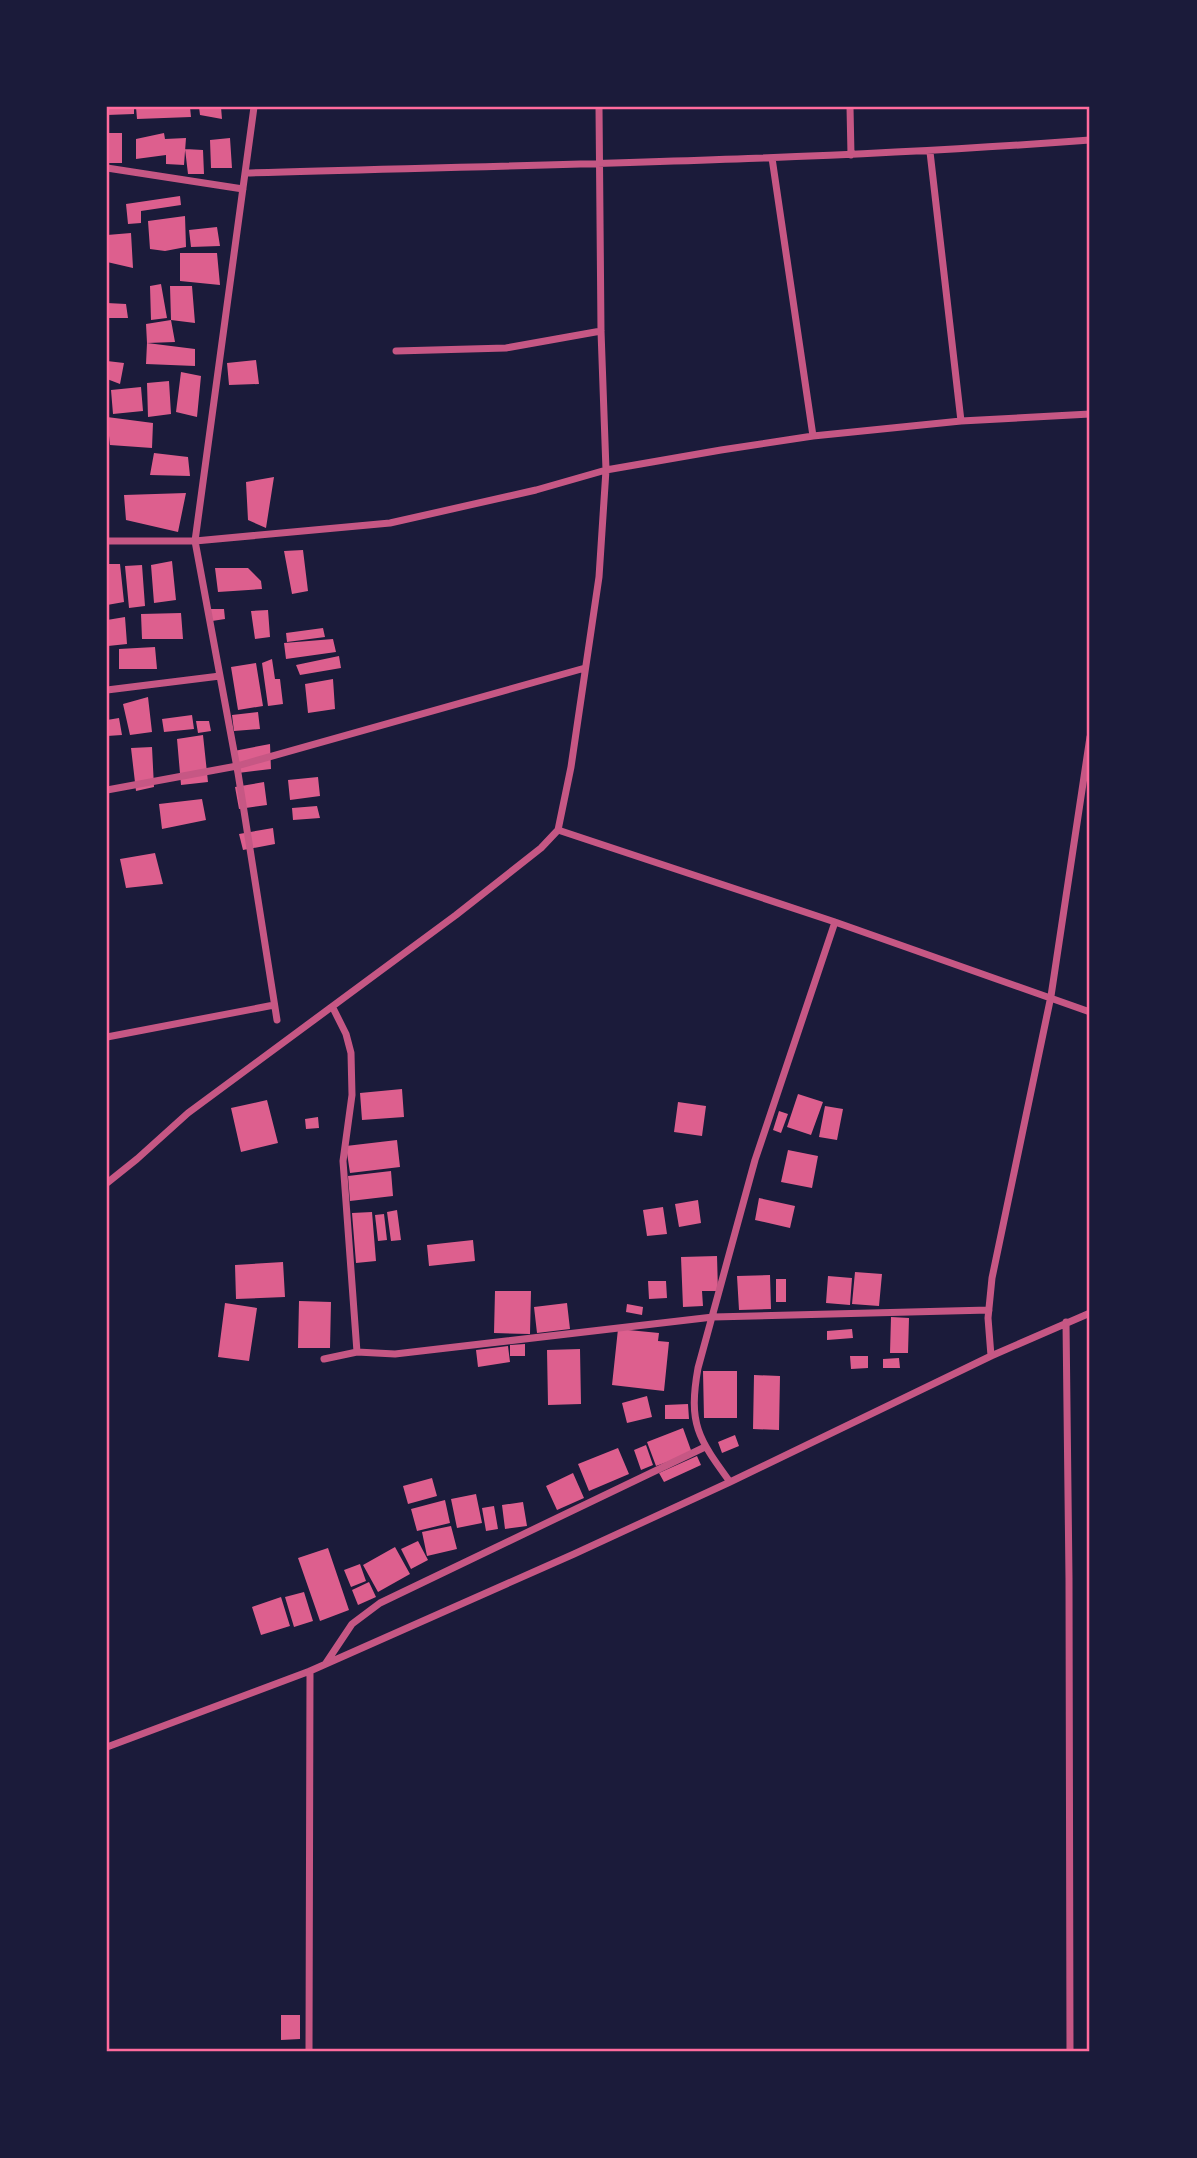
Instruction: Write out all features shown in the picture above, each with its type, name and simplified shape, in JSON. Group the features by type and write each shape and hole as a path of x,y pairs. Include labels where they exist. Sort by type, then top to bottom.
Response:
{"street":[{"path":"254,107 195,541 237,766 277,1020"},
{"path":"107,1183 188,1113 456,915 541,848 558,830 571,767 599,577 606,470 601,331 599,107"},
{"path":"850,107 851,155"},
{"path":"245,173 930,152 1090,140"},
{"path":"930,152 961,421"},
{"path":"772,158 813,436"},
{"path":"107,168 243,189"},
{"path":"396,351 506,348 601,331"},
{"path":"107,541 195,541 390,523 502,499 606,470 721,450 813,436 961,421 1090,414"},
{"path":"107,790 237,766 585,668"},
{"path":"107,690 220,676"},
{"path":"991,1356 989,1314 992,1278 1051,996 1090,737"},
{"path":"558,830 835,922 1051,996 1090,1012"},
{"path":"730,1482 705,1447 694,1419 695,1387 755,1160 835,922"},
{"path":"107,1037 274,1004"},
{"path":"333,1007 346,1034 351,1053 352,1095 343,1161 357,1352"},
{"path":"107,1747 310,1671 730,1482 991,1356 1090,1313"},
{"path":"324,1359 357,1352 395,1354 713,1317 989,1314"},
{"path":"1066,1322 1070,2051"},
{"path":"325,1664 352,1625 380,1603 705,1447"},
{"path":"309,2051 310,1671"}],"building":[{"path":"107,107 134,107 134,114 107,115"},
{"path":"136,107 190,107 191,117 137,119"},
{"path":"199,107 221,107 222,119 200,115"},
{"path":"107,133 122,133 122,163 107,163"},
{"path":"164,133 165,139 186,138 184,165 166,164 166,155 136,159 136,139"},
{"path":"230,138 232,168 211,168 210,140"},
{"path":"185,149 203,150 204,174 188,174"},
{"path":"180,196 181,205 141,211 141,223 128,224 126,204"},
{"path":"185,216 186,247 165,251 150,249 148,221"},
{"path":"217,227 220,246 191,247 189,230"},
{"path":"131,233 133,268 107,262 107,235"},
{"path":"180,253 217,253 220,285 180,281"},
{"path":"161,284 167,318 151,320 150,286"},
{"path":"170,286 192,286 195,323 171,320"},
{"path":"107,303 126,304 128,318 107,318"},
{"path":"171,320 175,342 147,343 146,324"},
{"path":"147,343 195,349 195,366 146,364"},
{"path":"256,360 259,384 229,385 227,363"},
{"path":"107,361 124,363 120,384 107,379"},
{"path":"181,372 201,376 197,417 176,412"},
{"path":"169,381 171,414 148,417 147,383"},
{"path":"141,387 143,411 113,414 111,390"},
{"path":"107,417 153,423 152,448 110,445"},
{"path":"154,453 188,457 190,476 150,475"},
{"path":"274,477 266,528 248,520 246,482"},
{"path":"186,493 178,532 126,520 124,495"},
{"path":"303,550 308,591 292,594 284,551"},
{"path":"172,561 176,600 154,603 151,565"},
{"path":"107,564 120,564 124,602 107,605"},
{"path":"142,565 145,606 129,608 125,566"},
{"path":"215,568 248,568 261,581 262,589 218,592"},
{"path":"210,609 224,609 225,619 212,621"},
{"path":"268,610 270,637 255,639 251,611"},
{"path":"181,613 183,639 142,639 141,614"},
{"path":"125,617 127,644 108,646 107,620"},
{"path":"323,628 325,637 287,642 286,633"},
{"path":"333,639 336,652 286,659 284,643"},
{"path":"155,647 157,669 119,669 119,649"},
{"path":"339,656 341,668 300,675 296,665"},
{"path":"272,659 275,679 280,679 283,704 268,706 262,663"},
{"path":"256,663 263,706 238,710 231,667"},
{"path":"333,679 335,709 308,713 305,684"},
{"path":"148,697 152,732 130,735 123,704"},
{"path":"258,712 260,729 234,731 232,715"},
{"path":"192,715 194,729 164,732 162,719"},
{"path":"119,718 122,735 107,736 107,720"},
{"path":"196,721 209,721 211,731 198,733"},
{"path":"203,735 208,782 181,785 177,739"},
{"path":"270,744 271,769 238,773 234,751"},
{"path":"152,747 154,787 136,791 131,748"},
{"path":"318,777 320,796 290,800 288,780"},
{"path":"264,782 267,805 239,809 235,787"},
{"path":"202,799 206,820 162,829 159,804"},
{"path":"317,806 320,818 293,820 292,808"},
{"path":"273,828 275,844 243,850 239,834"},
{"path":"155,853 163,884 126,888 120,859"},
{"path":"402,1089 404,1117 362,1120 360,1093"},
{"path":"798,1094 823,1102 811,1135 787,1127"},
{"path":"267,1100 278,1143 241,1152 231,1108"},
{"path":"678,1102 706,1106 702,1136 674,1132"},
{"path":"825,1106 843,1109 837,1140 819,1137"},
{"path":"779,1111 788,1114 781,1133 773,1130"},
{"path":"318,1117 319,1128 306,1129 305,1119"},
{"path":"397,1140 400,1167 350,1173 346,1146"},
{"path":"788,1150 818,1156 812,1188 781,1182"},
{"path":"391,1171 393,1196 350,1201 348,1176"},
{"path":"759,1198 795,1206 790,1228 755,1220"},
{"path":"698,1200 701,1223 679,1227 675,1204"},
{"path":"663,1207 667,1234 647,1236 643,1210"},
{"path":"397,1210 401,1240 391,1241 387,1212"},
{"path":"372,1212 376,1261 356,1263 352,1213"},
{"path":"384,1214 387,1240 378,1241 375,1215"},
{"path":"473,1240 475,1261 429,1266 427,1245"},
{"path":"717,1256 718,1291 702,1291 703,1306 683,1307 681,1257"},
{"path":"283,1262 285,1297 236,1299 235,1265"},
{"path":"855,1272 882,1274 879,1306 852,1304"},
{"path":"770,1275 771,1309 739,1310 737,1276"},
{"path":"828,1276 852,1278 850,1305 826,1303"},
{"path":"776,1279 786,1279 786,1302 776,1302"},
{"path":"648,1281 666,1281 667,1298 649,1299"},
{"path":"495,1291 531,1291 530,1334 494,1333"},
{"path":"299,1301 331,1302 330,1348 298,1348"},
{"path":"225,1303 257,1308 249,1361 218,1357"},
{"path":"567,1303 570,1329 537,1333 534,1307"},
{"path":"627,1304 643,1307 642,1315 626,1312"},
{"path":"891,1317 909,1318 908,1353 890,1353"},
{"path":"618,1329 659,1333 658,1341 669,1342 664,1391 612,1385"},
{"path":"852,1329 853,1338 827,1340 827,1331"},
{"path":"525,1344 525,1356 510,1356 510,1345"},
{"path":"508,1346 510,1362 478,1367 476,1350"},
{"path":"580,1349 581,1404 548,1405 547,1350"},
{"path":"850,1356 868,1356 868,1368 851,1369"},
{"path":"899,1358 900,1368 883,1368 883,1359"},
{"path":"703,1371 737,1371 737,1418 704,1418"},
{"path":"754,1375 780,1376 779,1430 753,1429"},
{"path":"647,1396 652,1417 627,1423 622,1403"},
{"path":"688,1404 689,1419 665,1419 665,1405"},
{"path":"683,1428 692,1453 656,1466 647,1442"},
{"path":"735,1435 739,1446 722,1453 718,1442"},
{"path":"646,1445 653,1465 641,1470 634,1450"},
{"path":"618,1448 629,1474 589,1491 578,1464"},
{"path":"697,1456 701,1465 664,1482 659,1473"},
{"path":"573,1473 584,1498 557,1510 546,1486"},
{"path":"432,1478 437,1496 408,1504 403,1486"},
{"path":"476,1494 482,1523 457,1528 451,1499"},
{"path":"445,1500 450,1523 417,1531 411,1509"},
{"path":"523,1502 527,1526 505,1529 502,1505"},
{"path":"494,1506 498,1529 486,1531 482,1508"},
{"path":"451,1526 457,1549 427,1556 422,1532"},
{"path":"418,1541 428,1560 411,1569 401,1549"},
{"path":"395,1547 410,1574 378,1592 363,1565"},
{"path":"328,1548 349,1610 320,1621 298,1558"},
{"path":"360,1564 366,1581 351,1587 344,1570"},
{"path":"369,1582 376,1597 358,1605 352,1590"},
{"path":"304,1592 313,1621 294,1627 285,1597"},
{"path":"281,1597 290,1626 261,1635 252,1607"},
{"path":"281,2015 300,2015 300,2039 281,2040"}]}
